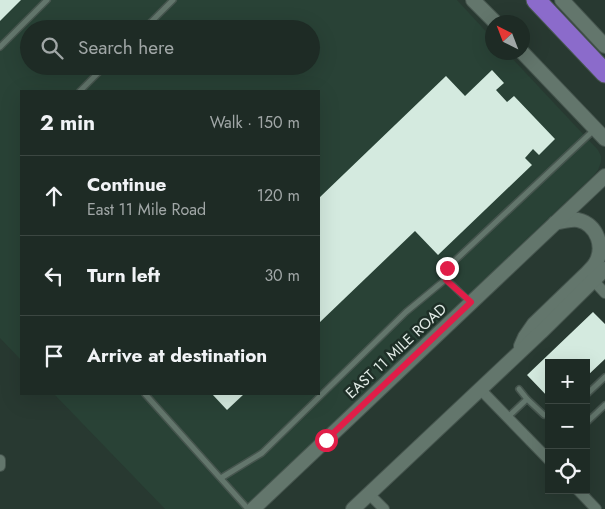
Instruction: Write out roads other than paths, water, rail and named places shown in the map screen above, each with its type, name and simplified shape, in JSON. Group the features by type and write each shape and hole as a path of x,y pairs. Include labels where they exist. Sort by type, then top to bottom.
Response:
{"highway":[{"path":"536,0 605,73"}],"main road":[{"path":"473,0 488,15"},
{"path":"562,0 605,46"},
{"path":"530,60 600,129 605,139"},
{"name":"EAST 11 MILE ROAD","path":"253,509 605,176"},
{"path":"518,354 525,337 534,324 595,264 599,254 599,240 596,233 587,224 579,220 555,222"},
{"path":"353,509 518,354 605,269"}],"street":[{"path":"593,280 605,293"},
{"path":"480,389 545,456"},
{"path":"0,460 0,466"},
{"path":"369,494 384,509"},
{"path":"582,494 596,509"}],"lane":[{"path":"27,20 47,0"},
{"path":"153,20 173,0"},
{"path":"0,47 20,27"},
{"path":"81,90 96,75"},
{"path":"221,478 262,453 406,312 446,280 447,268 600,129"},
{"path":"446,280 471,302"},
{"path":"590,391 605,377"},
{"path":"519,389 544,415"},
{"path":"146,395 248,509"},
{"path":"508,417 527,399"},
{"path":"590,419 605,405"}]}
